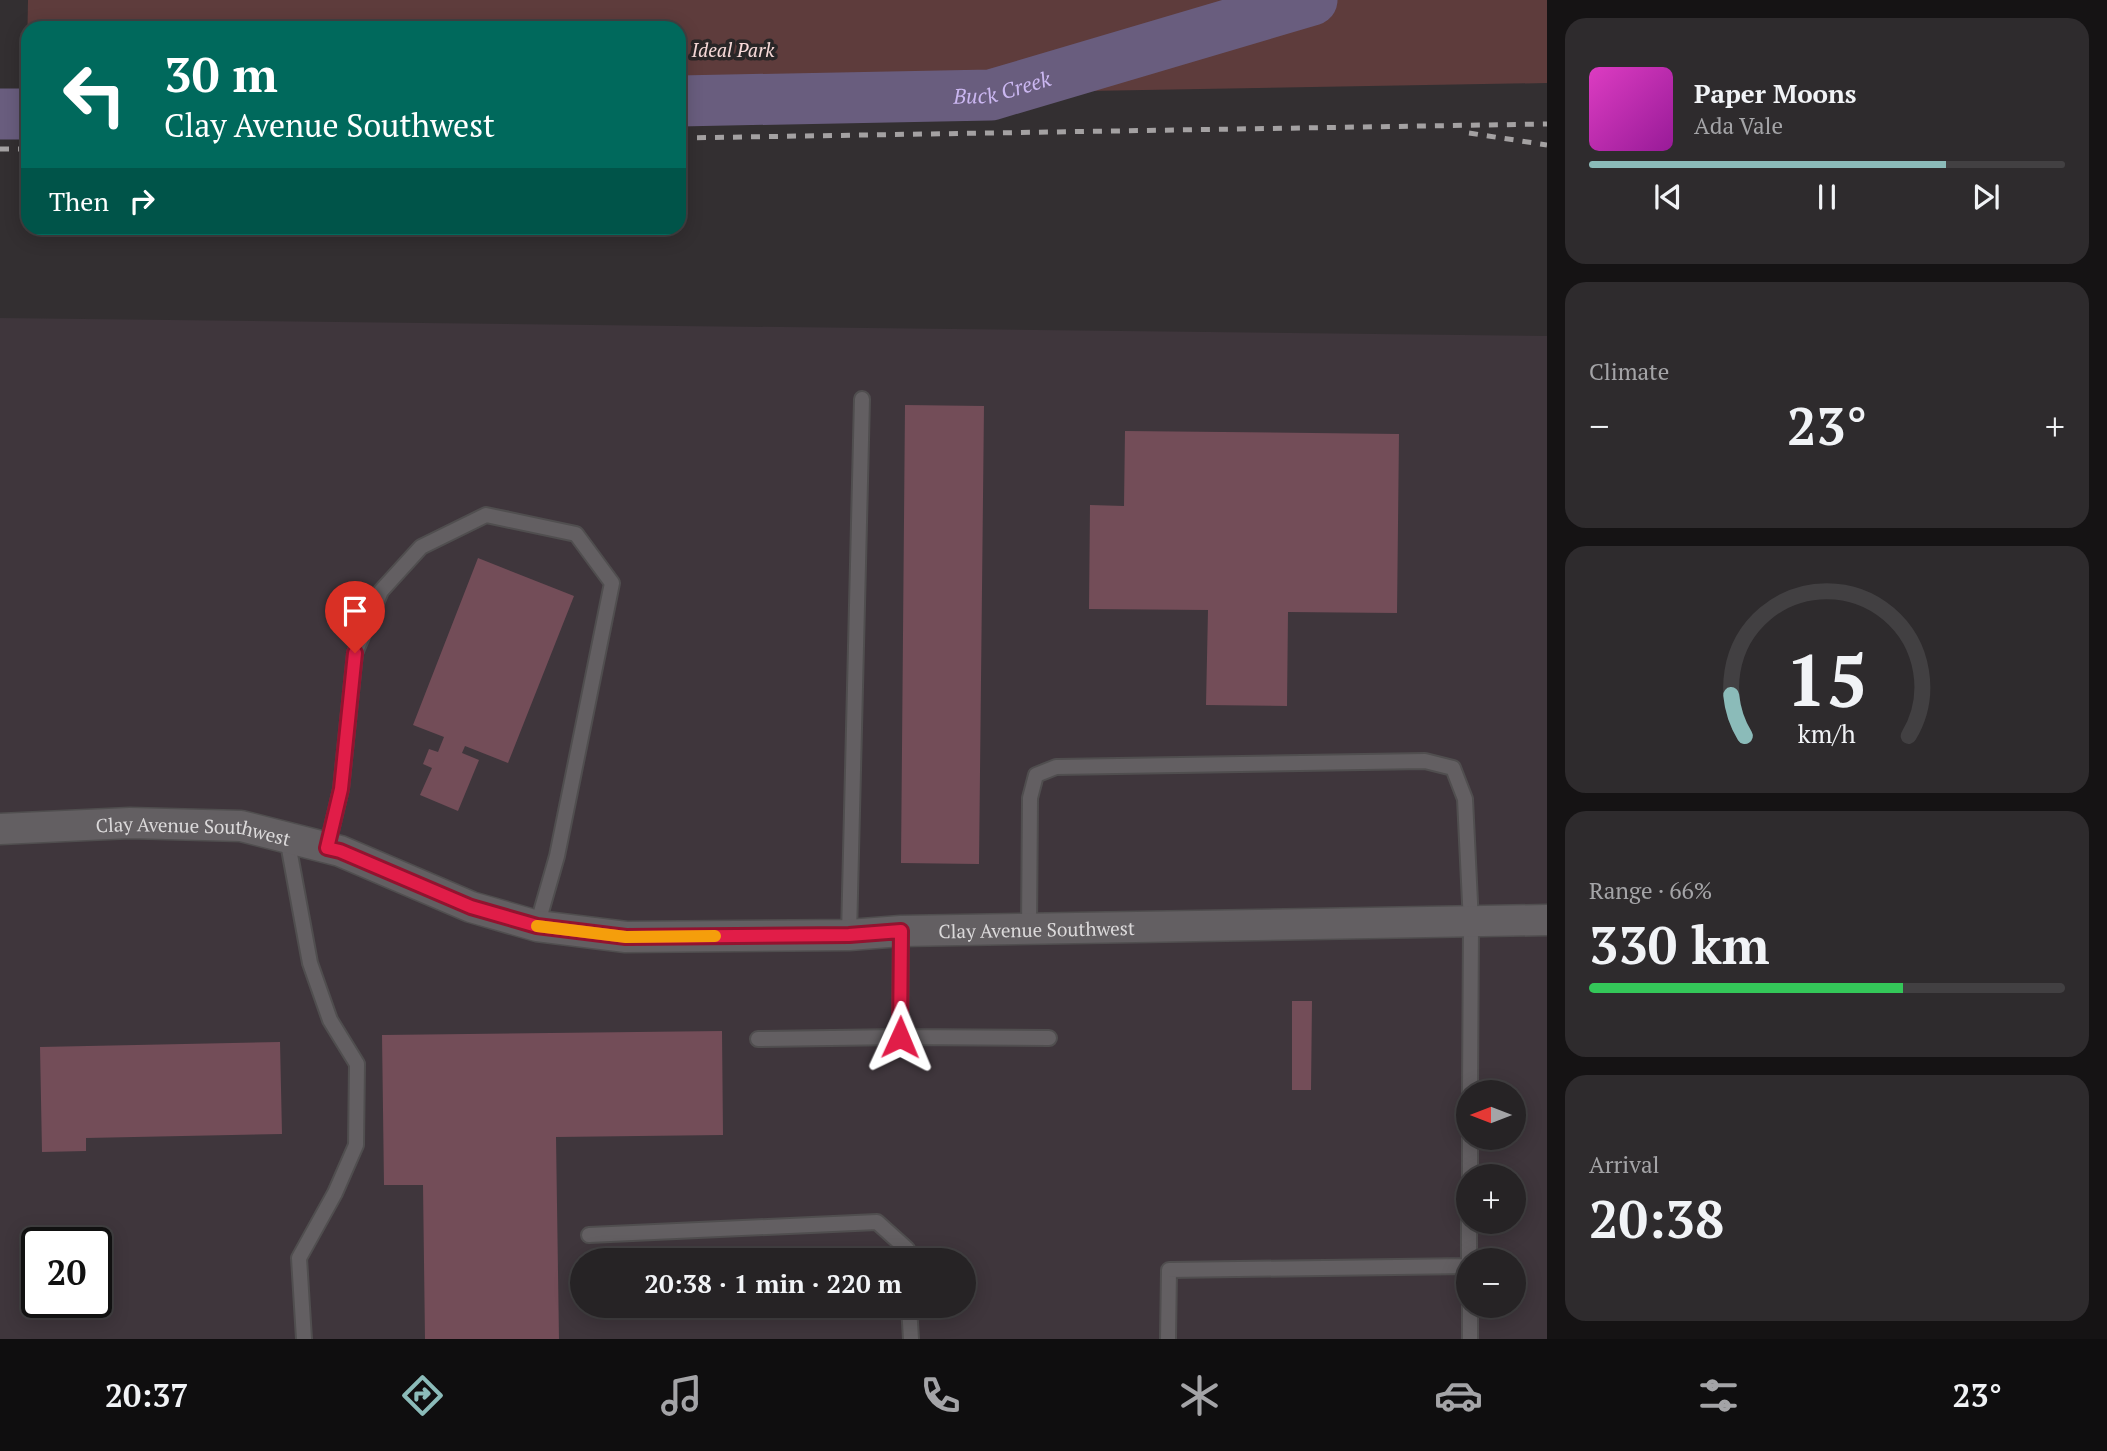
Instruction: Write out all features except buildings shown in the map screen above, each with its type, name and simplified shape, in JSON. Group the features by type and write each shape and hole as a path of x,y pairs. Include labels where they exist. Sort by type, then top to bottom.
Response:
{"street":[{"name":"Clay Avenue Southwest","path":"0,829 130,823 241,826 340,851 471,907 537,926 626,937 849,935 901,931 1547,920"}],"lane":[{"path":"849,935 862,399"},
{"path":"327,848 341,789 355,653 381,591 421,547 486,515 576,534 612,583 557,856 537,926"},
{"path":"1029,930 1030,798 1037,775 1056,767 1425,761 1454,768 1465,799 1471,923 1470,1080"},
{"path":"287,838 310,963 330,1020 357,1064 356,1145 335,1193 299,1258 304,1339"},
{"path":"900,1037 901,931"},
{"path":"758,1039 1049,1038"},
{"path":"589,1235 877,1222 906,1248"},
{"path":"1168,1339 1169,1269 1456,1266"},
{"path":"910,1318 911,1339"},
{"path":"1470,1318 1470,1339"}],"shaded area":[{"path":"0,318 1547,336 1547,1339 0,1339"}],"green space":[{"name":"Ideal Park","path":"28,0 1547,0 1547,83 686,98 686,21 28,21"}],"waterway":[{"name":"Buck Creek","path":"686,101 991,95 1312,0"},
{"name":"Buck Creek","path":"0,114 21,114"}],"railway":[{"path":"686,138 1547,124"},
{"path":"1469,133 1547,145"},
{"path":"0,149 21,149"}],"slow traffic":[{"path":"537,926 626,937 715,936"}],"route":[{"path":"355,653 341,789 327,848 340,851 471,907 537,926 626,937 849,935 901,931 900,1037"}]}
